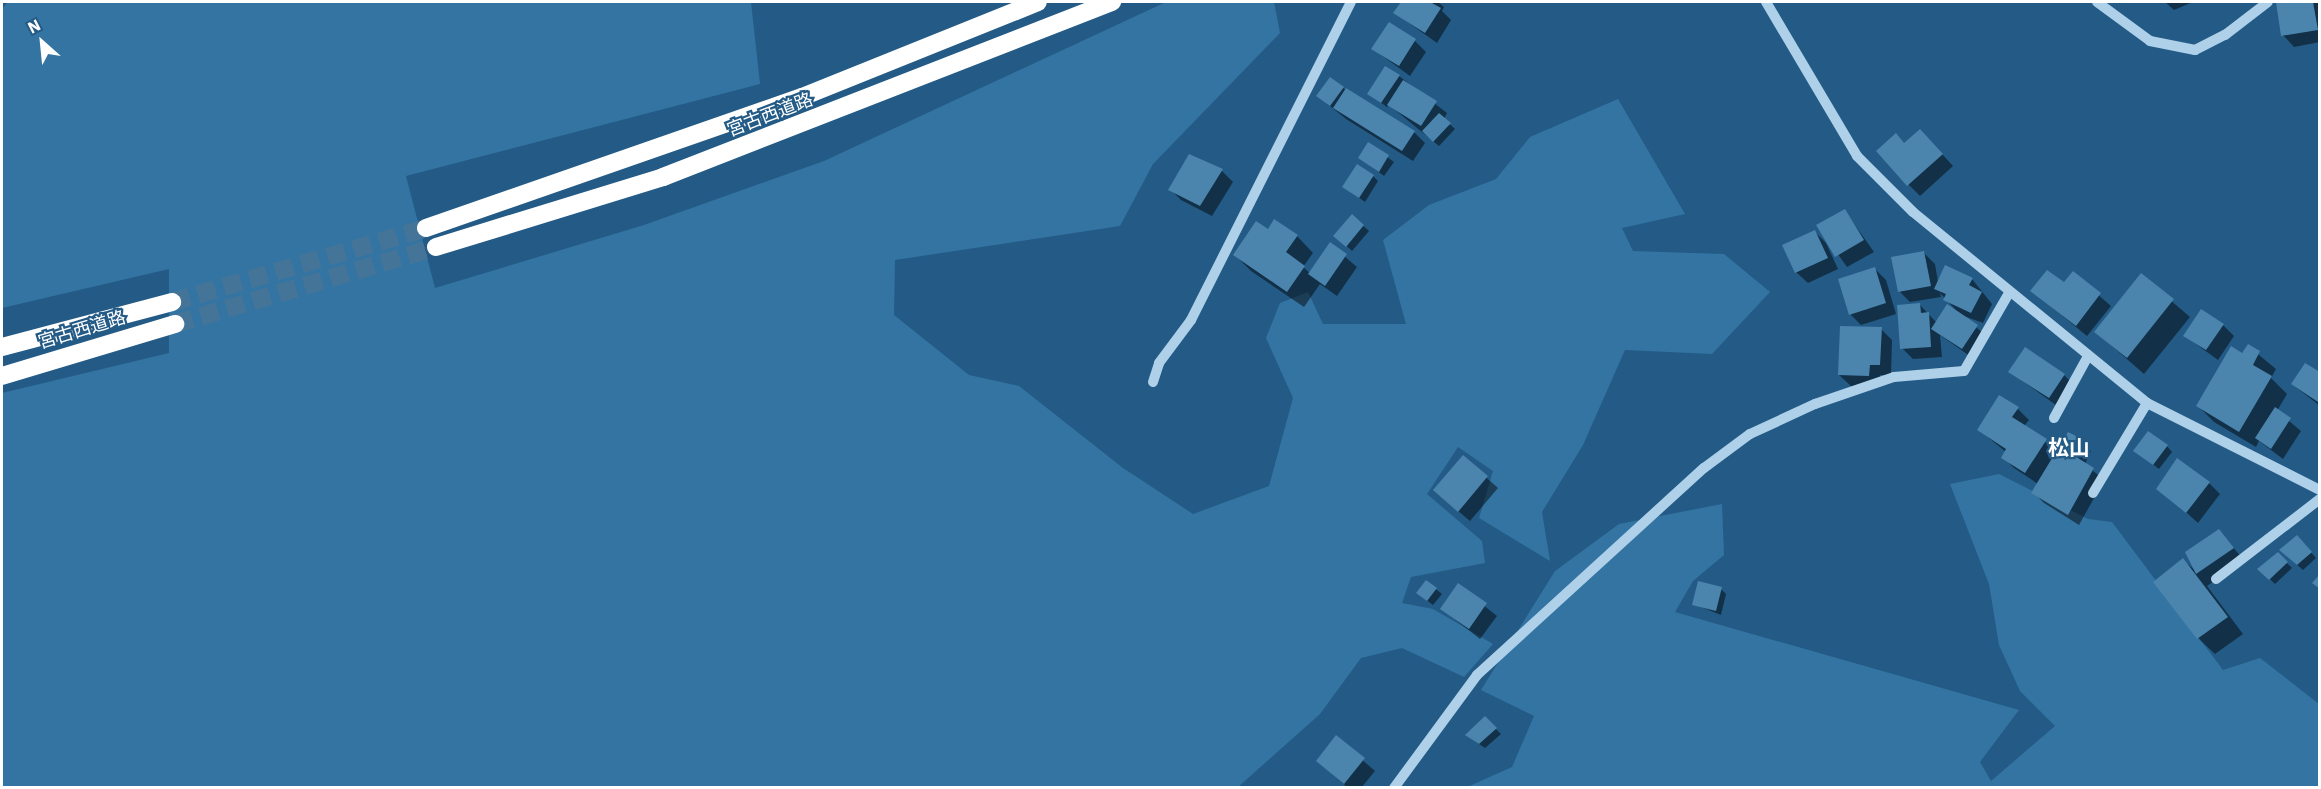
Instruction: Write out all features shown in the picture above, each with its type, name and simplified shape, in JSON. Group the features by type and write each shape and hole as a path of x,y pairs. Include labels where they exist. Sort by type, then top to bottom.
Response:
{"highway":[{"name":"宮古西道路","path":"426,228 802,97 1038,2"},
{"name":"宮古西道路","path":"436,247 663,177 1112,2"},
{"name":"宮古西道路","path":"2,347 172,302"},
{"name":"宮古西道路","path":"2,376 175,324"}],"street":[{"path":"1154,382 1159,363 1191,320 1352,2"},
{"path":"1766,2 1857,156 1913,212 2087,358 2147,403 2319,490"},
{"path":"2097,2 2150,41 2195,50 2225,35 2268,2"},
{"path":"1394,788 1478,675 1704,468 1750,434 1815,404 1894,377 1964,371 2009,293"},
{"path":"2054,418 2087,358"},
{"path":"2093,493 2147,403"},
{"path":"2216,579 2319,499"}],"shaded area":[{"path":"8,2 751,2 760,84 406,176 435,288 644,225 824,161 1166,2 1274,2 1280,33 1153,164 1120,226 895,260 894,315 969,375 1019,386 1123,468 1193,514 1269,486 1293,398 1266,338 1280,303 1308,292 1323,324 1406,324 1383,240 1429,205 1496,179 1530,137 1618,99 1685,214 1622,228 1633,251 1724,254 1770,292 1712,354 1625,350 1583,445 1542,512 1550,561 1479,518 1493,471 1458,447 1427,494 1482,541 1485,563 1411,577 1402,603 1433,609 1493,644 1464,677 1402,648 1361,658 1320,714 1238,787 2,787 2,393 169,353 169,269 2,308 2,9"},
{"path":"1999,474 2088,519 2112,522 2223,670 2260,658 2319,704 2319,787 1465,788 1512,767 1534,716 1481,690 1555,571 1619,524 1722,504 1724,555 1693,581 1675,612 2019,710 1980,762 1991,781 2055,726 2020,691 1999,645 1989,584 1950,484"}],"building":[{"path":"1401,2 1430,2 1441,8 1425,33 1393,13"},
{"path":"2276,2 2313,2 2318,30 2281,36"},
{"path":"1389,22 1416,39 1399,66 1371,49"},
{"path":"1385,66 1400,75 1381,103 1367,94"},
{"path":"1330,77 1344,87 1330,106 1316,96"},
{"path":"1403,80 1437,101 1421,126 1387,105"},
{"path":"1346,88 1415,131 1402,151 1333,108"},
{"path":"1439,113 1451,123 1433,142 1422,131"},
{"path":"1920,129 1943,154 1907,186 1876,151 1896,133 1904,143"},
{"path":"1368,142 1389,155 1379,172 1358,158"},
{"path":"1189,154 1223,169 1200,206 1168,190"},
{"path":"1357,164 1374,175 1359,198 1342,187"},
{"path":"1845,209 1864,240 1835,257 1816,225"},
{"path":"1352,214 1364,225 1346,247 1333,236"},
{"path":"1274,219 1298,235 1286,252 1305,266 1287,292 1233,255 1256,221 1268,229"},
{"path":"1815,230 1828,258 1795,273 1782,245"},
{"path":"1330,242 1347,254 1325,286 1308,274"},
{"path":"1924,251 1931,286 1898,292 1891,257"},
{"path":"1945,265 1973,278 1969,285 1982,292 1971,313 1943,300 1946,294 1934,289"},
{"path":"1875,267 1886,303 1849,315 1838,279"},
{"path":"2047,270 2064,282 2073,271 2101,293 2076,326 2030,291"},
{"path":"2141,273 2174,299 2127,358 2094,332"},
{"path":"1920,303 1921,313 1929,312 1931,347 1900,349 1897,305"},
{"path":"1947,304 1978,325 1962,349 1931,329"},
{"path":"2201,309 2224,324 2206,350 2183,336"},
{"path":"1840,326 1882,327 1880,365 1870,365 1869,376 1838,375"},
{"path":"2248,344 2260,351 2253,365 2272,376 2239,432 2196,406 2231,346 2242,353"},
{"path":"2025,347 2065,374 2049,398 2008,372"},
{"path":"2305,363 2320,372 2318,402 2291,384"},
{"path":"1999,395 2019,407 2012,417 2047,439 2025,473 2001,458 2006,449 1977,430"},
{"path":"2275,407 2291,418 2271,449 2255,438"},
{"path":"2148,431 2168,445 2153,465 2133,451"},
{"path":"2068,432 2080,438 2073,455 2094,468 2068,515 2031,493"},
{"path":"1463,455 1488,476 1458,512 1433,490"},
{"path":"2177,458 2210,482 2186,513 2156,489"},
{"path":"2219,529 2234,548 2196,574 2185,552"},
{"path":"2297,535 2312,552 2297,565 2279,550"},
{"path":"2278,552 2288,562 2269,580 2257,569"},
{"path":"2183,558 2228,617 2197,639 2153,582"},
{"path":"2320,574 2320,589 2312,583"},
{"path":"1426,580 1437,588 1427,601 1416,593"},
{"path":"1698,581 1722,587 1716,611 1692,605"},
{"path":"1458,583 1487,603 1469,629 1440,609"},
{"path":"1485,716 1497,728 1479,744 1465,735"},
{"path":"1336,735 1365,758 1344,784 1316,761"}],"tunnel":[{"path":"172,302 426,228"},
{"path":"175,324 436,247"}],"district":[{"name":"松山","path":"2069,447"}]}
